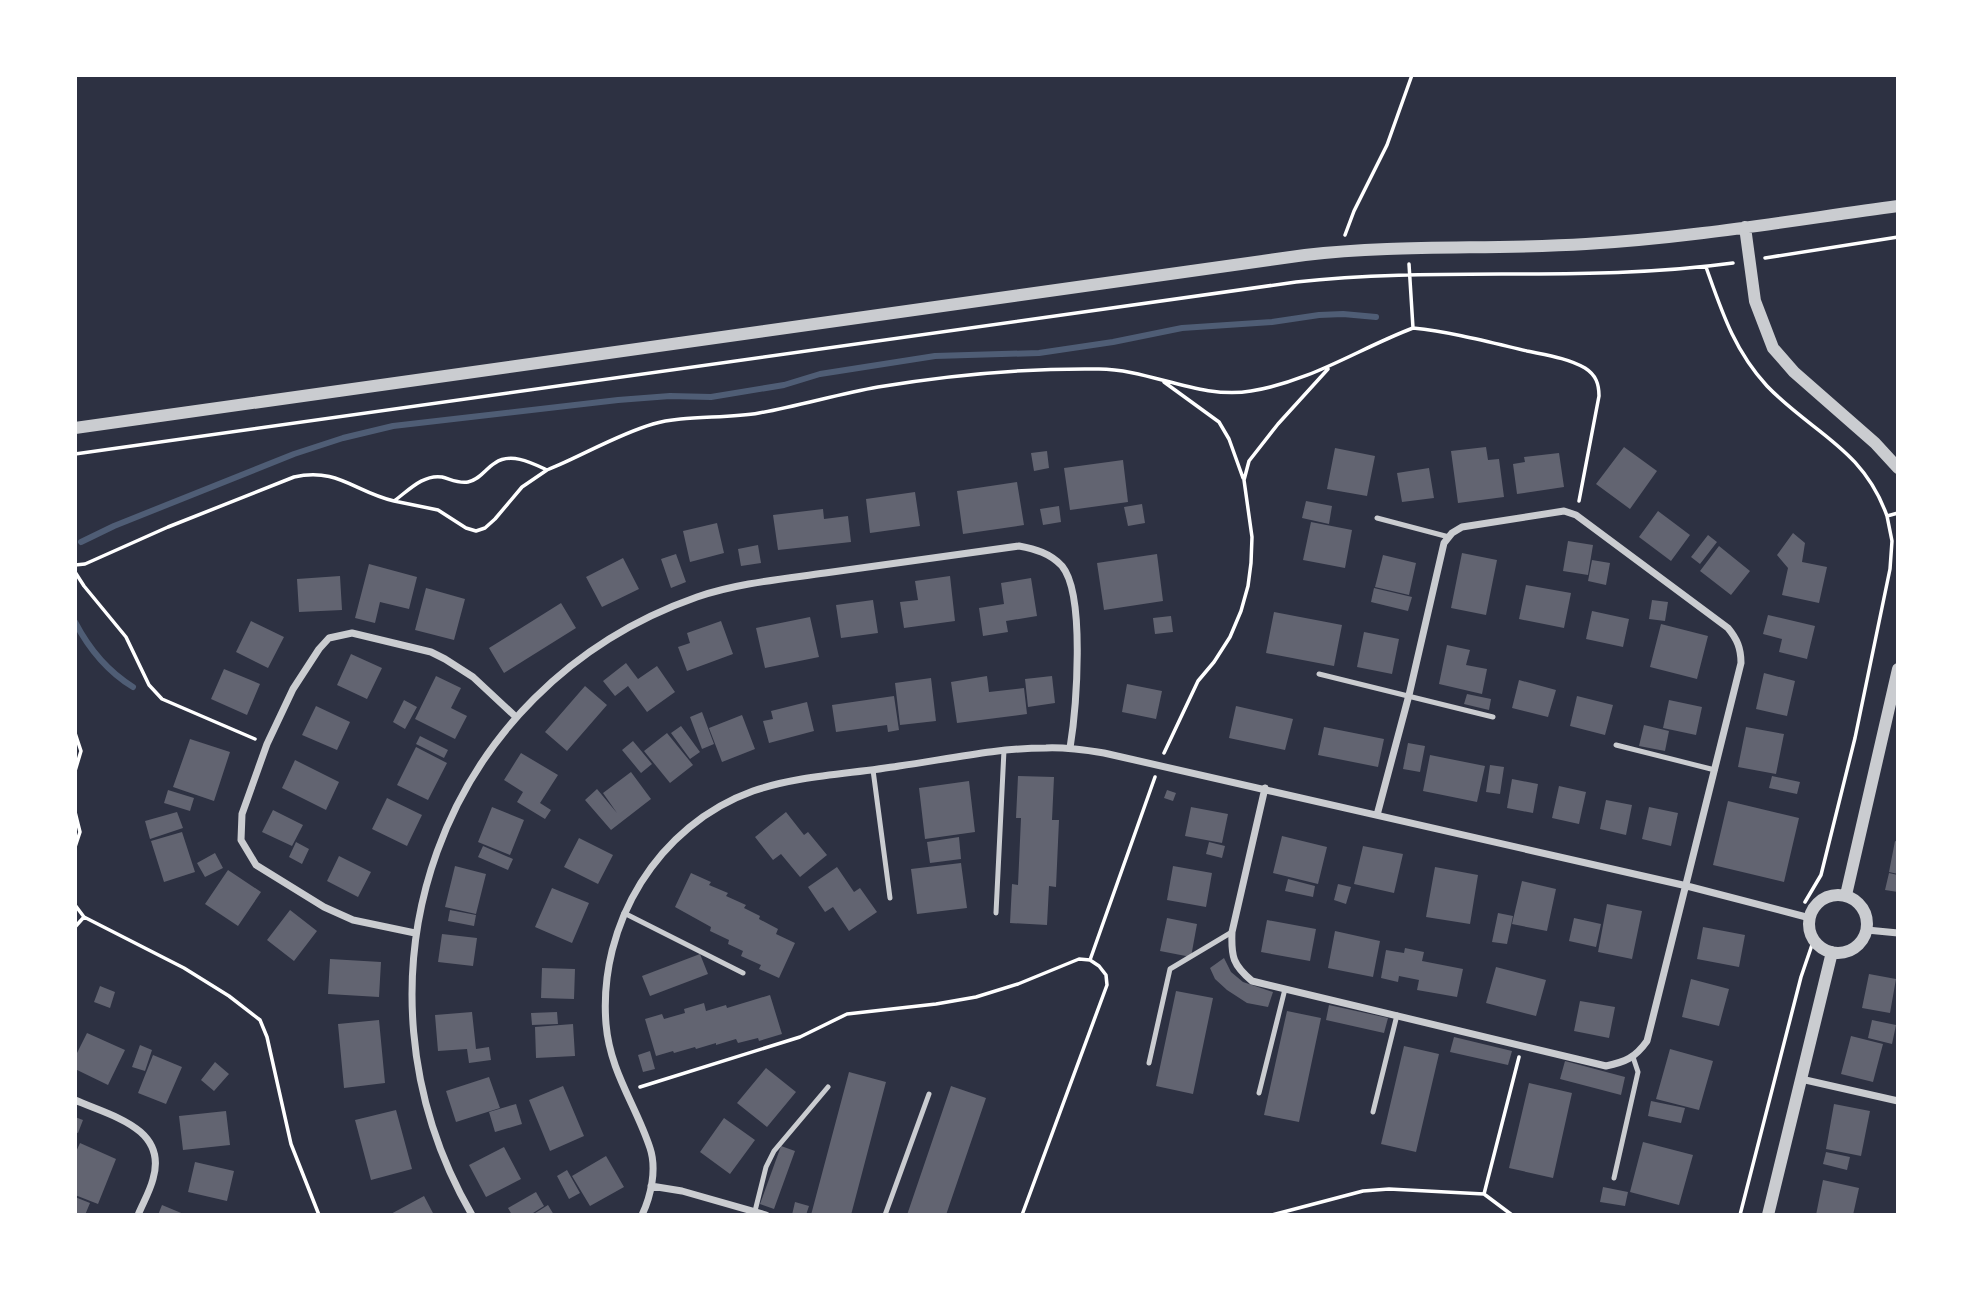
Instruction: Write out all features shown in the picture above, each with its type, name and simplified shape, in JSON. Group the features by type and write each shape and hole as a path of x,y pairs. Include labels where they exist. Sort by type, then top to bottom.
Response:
{"street":[{"path":"75,428 1342,251 1583,245 1643,240 1898,206"},
{"path":"1745,227 1755,301 1773,348 1794,372 1875,443 1898,468"},
{"path":"1265,788 1232,932 1231,953 1239,970 1252,981 1606,1066 1626,1062 1639,1053 1647,1041 1741,663 1741,651 1736,637 1728,628 1576,515 1564,510 1462,527 1444,543 1409,695 1377,816"},
{"path":"472,1215 447,1168 421,1090 415,1057 413,1021 415,933 429,876 452,814 477,769 516,717 539,693 597,647 646,618 699,596 764,582 1019,546 1037,549 1064,568 1070,583 1077,640 1076,708 1070,748"},
{"path":"415,933 353,920 324,907 256,865 241,840 242,814 267,744 293,689 319,649 329,638 352,633 431,652 445,659 473,677 516,717"},
{"path":"1846,895 1898,669"},
{"path":"642,1215 651,1186 651,1149 614,1064 606,1023 609,973 624,913 636,887 656,860 679,836 718,808 753,791 778,784 1004,750 1070,748 1104,752 1687,886 1804,917 1814,939 1832,952 1854,948 1867,930 1863,908 1856,900 1846,895 1823,899 1804,917"},
{"path":"1867,930 1898,933"},
{"path":"1768,1215 1832,952"},
{"path":"1801,1079 1898,1101"},
{"path":"75,1100 130,1125 145,1135 155,1149 153,1180 138,1215"},
{"path":"651,1186 682,1191 766,1215"}],"lane":[{"path":"1377,518 1449,538"},
{"path":"1320,674 1493,717"},
{"path":"1616,745 1715,769"},
{"path":"996,913 1004,750"},
{"path":"873,770 890,898"},
{"path":"624,913 743,973"},
{"path":"1149,1063 1170,970 1232,932"},
{"path":"1259,1093 1285,989"},
{"path":"1373,1112 1397,1015"},
{"path":"1614,1178 1638,1072 1633,1057"},
{"path":"755,1211 766,1167 774,1151 828,1087"},
{"path":"885,1215 929,1094"}],"path":[{"path":"1342,251 1347,229 1387,145 1412,75"},
{"path":"75,454 1195,296 1347,277 1582,273 1706,267 1898,237"},
{"path":"1407,248 1413,328"},
{"path":"1706,267 1728,328 1751,367 1770,389 1852,459 1870,479 1880,495 1892,541 1891,569 1855,738 1821,875 1804,917"},
{"path":"75,565 85,564 180,523 294,477 308,474 330,475 374,496 438,510 466,528 476,531 485,528 522,487 547,470 657,423 734,418 876,387 1003,373 1101,369 1135,373 1162,381 1220,391 1248,392 1329,368 1413,328 1468,337 1548,356 1585,368 1595,377 1599,396 1576,515"},
{"path":"1244,480 1249,461 1258,448 1329,368"},
{"path":"1090,960 1159,765 1198,681 1230,637 1248,586 1252,537 1244,480 1229,439 1219,422 1162,381"},
{"path":"394,501 421,481 433,476 468,482 482,476 495,463 508,457 547,470"},
{"path":"1887,516 1898,513"},
{"path":"75,572 83,586 126,637 149,685 162,699 267,744"},
{"path":"75,733 81,751 75,771"},
{"path":"75,812 79,832 75,847"},
{"path":"75,905 84,917 184,968 229,996 260,1020 267,1037 291,1144 319,1215"},
{"path":"75,927 84,917"},
{"path":"1740,1215 1801,977 1814,939"},
{"path":"625,1092 800,1037 847,1014 976,997 1018,984 1079,959 1090,960 1106,975 1107,985 1022,1215"},
{"path":"1484,1194 1522,1045"},
{"path":"1272,1215 1363,1191 1389,1189 1484,1194 1511,1215"}],"building":[{"path":"1486,447 1488,460 1499,459 1504,497 1458,503 1451,451"},
{"path":"1624,447 1657,471 1630,509 1596,484"},
{"path":"1335,448 1375,456 1367,496 1327,489"},
{"path":"1047,451 1049,468 1034,471 1031,453"},
{"path":"1559,453 1564,487 1517,494 1513,464 1525,462 1524,457"},
{"path":"1123,460 1128,502 1070,510 1064,468"},
{"path":"1429,468 1434,498 1402,502 1397,473"},
{"path":"1017,482 1024,525 963,534 957,491"},
{"path":"915,492 920,526 870,533 866,499"},
{"path":"1306,501 1332,506 1329,524 1302,518"},
{"path":"1142,504 1145,523 1128,526 1124,507"},
{"path":"1059,506 1061,522 1043,525 1040,509"},
{"path":"823,509 824,519 848,516 851,542 778,550 773,515"},
{"path":"1658,511 1690,535 1671,561 1639,537"},
{"path":"1311,522 1352,530 1345,568 1303,560"},
{"path":"717,523 724,553 690,562 683,531"},
{"path":"1793,533 1805,543 1802,562 1827,567 1819,603 1782,595 1788,568 1777,555"},
{"path":"1708,535 1717,542 1700,564 1691,557"},
{"path":"1568,541 1593,545 1588,575 1563,571"},
{"path":"758,545 761,563 741,566 738,549"},
{"path":"1719,546 1750,571 1731,595 1700,571"},
{"path":"1462,553 1497,560 1486,615 1451,608"},
{"path":"676,554 686,582 671,588 661,559"},
{"path":"1157,554 1163,601 1104,610 1097,563"},
{"path":"1383,555 1416,563 1409,595 1375,587"},
{"path":"623,558 639,589 602,607 586,577"},
{"path":"1592,560 1610,563 1606,585 1588,581"},
{"path":"369,564 417,577 409,609 380,602 375,623 355,618"},
{"path":"340,576 342,610 299,612 297,579"},
{"path":"950,576 955,621 904,628 900,602 918,600 915,581"},
{"path":"1031,578 1037,616 1006,621 1008,632 983,636 979,608 1004,604 1001,583"},
{"path":"1526,585 1571,593 1564,628 1519,619"},
{"path":"426,588 465,599 454,640 415,630"},
{"path":"1374,588 1412,597 1408,611 1371,602"},
{"path":"873,600 878,633 841,638 836,605"},
{"path":"1652,600 1668,602 1665,621 1649,619"},
{"path":"561,603 576,628 504,673 489,648"},
{"path":"1592,611 1629,619 1623,647 1586,639"},
{"path":"1274,612 1342,625 1334,666 1266,653"},
{"path":"1768,615 1815,626 1807,659 1779,652 1782,639 1763,634"},
{"path":"1171,616 1173,632 1155,634 1153,618"},
{"path":"810,617 819,657 765,668 756,628"},
{"path":"251,621 284,637 268,668 236,652"},
{"path":"721,621 733,654 687,671 678,647 690,643 687,633"},
{"path":"1661,624 1708,636 1697,679 1650,667"},
{"path":"1364,632 1399,639 1392,674 1357,667"},
{"path":"1447,645 1470,650 1466,665 1487,669 1482,694 1439,684"},
{"path":"351,654 382,668 367,699 337,685"},
{"path":"626,663 638,679 657,666 675,692 647,712 628,686 615,696 603,681"},
{"path":"224,669 260,684 247,715 211,699"},
{"path":"1764,673 1795,681 1787,716 1756,709"},
{"path":"436,676 461,688 451,708 467,716 455,739 415,719"},
{"path":"987,676 989,692 1024,688 1027,714 957,723 951,682"},
{"path":"1052,676 1055,703 1028,707 1025,679"},
{"path":"931,678 936,721 900,725 895,683"},
{"path":"1519,680 1556,690 1548,717 1512,708"},
{"path":"1127,684 1162,691 1156,719 1122,712"},
{"path":"585,686 607,705 567,751 545,732"},
{"path":"1467,694 1491,699 1489,710 1464,704"},
{"path":"894,696 899,730 888,732 887,725 836,732 832,705"},
{"path":"1577,696 1613,705 1605,735 1570,726"},
{"path":"404,700 417,707 405,729 393,722"},
{"path":"1669,700 1702,707 1696,735 1663,728"},
{"path":"807,702 814,731 769,743 763,721 773,719 771,711"},
{"path":"316,706 350,722 337,750 302,735"},
{"path":"1236,706 1293,719 1285,750 1229,738"},
{"path":"702,712 714,744 702,749 690,717"},
{"path":"742,715 755,749 722,762 709,728"},
{"path":"1644,725 1669,731 1665,751 1639,746"},
{"path":"681,726 700,752 690,759 671,733"},
{"path":"1324,727 1384,739 1378,767 1318,755"},
{"path":"1746,727 1784,734 1776,774 1738,767"},
{"path":"667,733 693,765 670,783 644,751"},
{"path":"420,736 448,750 444,758 416,744"},
{"path":"190,739 230,752 214,801 173,787"},
{"path":"633,741 652,764 641,773 622,750"},
{"path":"1408,743 1425,746 1420,772 1403,769"},
{"path":"416,747 447,763 428,800 397,785"},
{"path":"521,753 558,775 540,803 551,810 545,819 517,802 523,792 504,780"},
{"path":"1430,755 1485,766 1477,802 1423,791"},
{"path":"295,760 339,782 326,810 282,788"},
{"path":"1490,765 1504,767 1500,794 1486,792"},
{"path":"631,772 651,799 611,830 585,800 597,789 617,813 603,793"},
{"path":"1018,776 1054,777 1052,820 1059,820 1056,887 1049,886 1047,925 1010,923 1012,884 1018,885 1021,818 1016,818"},
{"path":"1772,776 1800,782 1797,794 1769,788"},
{"path":"1512,779 1538,784 1533,813 1507,808"},
{"path":"969,781 975,832 925,839 919,788"},
{"path":"1559,786 1586,792 1579,824 1552,818"},
{"path":"168,790 194,798 190,811 164,803"},
{"path":"1167,790 1176,793 1173,801 1164,798"},
{"path":"387,798 422,815 407,846 372,829"},
{"path":"1606,800 1632,805 1626,835 1600,829"},
{"path":"1728,801 1799,818 1784,882 1713,865"},
{"path":"492,807 524,820 510,855 478,842"},
{"path":"1191,807 1228,814 1222,843 1185,836"},
{"path":"1649,807 1678,813 1671,846 1642,839"},
{"path":"273,810 303,825 292,846 262,832"},
{"path":"177,812 183,828 150,839 145,821"},
{"path":"786,812 804,835 808,832 827,855 800,877 781,854 773,860 755,837"},
{"path":"182,832 195,872 164,882 151,841"},
{"path":"1282,836 1327,847 1318,884 1273,873"},
{"path":"959,837 961,859 930,863 927,842"},
{"path":"579,838 613,855 598,884 564,867"},
{"path":"1895,841 1898,842 1898,874 1889,872"},
{"path":"296,842 309,849 302,864 289,857"},
{"path":"1209,842 1225,846 1222,858 1206,854"},
{"path":"483,846 513,859 508,870 478,857"},
{"path":"1363,846 1403,854 1394,893 1354,884"},
{"path":"215,853 223,868 205,877 197,863"},
{"path":"339,856 371,872 358,897 327,881"},
{"path":"961,863 967,908 917,914 911,869"},
{"path":"455,866 486,874 476,914 445,907"},
{"path":"1173,866 1212,873 1206,907 1167,900"},
{"path":"837,867 854,892 860,888 877,912 849,931 833,907 825,912 808,887"},
{"path":"1435,867 1478,875 1470,924 1426,917"},
{"path":"228,870 261,892 238,926 205,904"},
{"path":"691,873 728,893 726,896 746,905 744,908 778,929 776,934 795,943 779,978 759,969 761,965 741,956 743,951 728,944 729,940 710,931 711,927 675,907"},
{"path":"1889,873 1898,875 1898,892 1885,890"},
{"path":"1288,879 1315,886 1313,897 1285,891"},
{"path":"1522,881 1556,889 1547,931 1512,924"},
{"path":"1338,884 1351,887 1346,904 1334,900"},
{"path":"552,888 589,903 572,943 535,927"},
{"path":"1607,904 1642,911 1632,959 1598,952"},
{"path":"290,910 317,931 294,961 267,940"},
{"path":"450,910 476,915 474,926 448,921"},
{"path":"1498,913 1513,916 1507,944 1492,942"},
{"path":"1167,918 1197,924 1191,957 1160,951"},
{"path":"1574,918 1601,924 1596,947 1569,941"},
{"path":"1267,920 1316,929 1310,961 1261,952"},
{"path":"1703,927 1745,935 1739,967 1697,959"},
{"path":"1335,931 1380,941 1373,977 1328,968"},
{"path":"442,934 477,938 473,966 438,962"},
{"path":"1405,948 1424,952 1422,961 1463,969 1457,997 1417,990 1419,980 1399,976 1398,982 1381,978 1386,950 1404,953"},
{"path":"700,954 708,974 650,996 642,976"},
{"path":"1224,958 1231,972 1243,982 1273,992 1268,1007 1247,1003 1215,979 1210,968"},
{"path":"330,959 381,962 379,997 328,994"},
{"path":"1496,967 1546,980 1536,1016 1486,1003"},
{"path":"542,968 575,969 574,999 541,998"},
{"path":"1869,974 1896,979 1890,1013 1862,1008"},
{"path":"1691,979 1729,989 1719,1026 1682,1017"},
{"path":"100,986 115,992 110,1008 94,1002"},
{"path":"1176,991 1213,998 1193,1094 1156,1086"},
{"path":"770,995 782,1034 759,1041 758,1038 738,1043 736,1039 656,1056 645,1019 662,1014 664,1019 685,1013 684,1009 704,1003 706,1011 726,1005 727,1008"},
{"path":"1580,1001 1615,1007 1609,1038 1574,1031"},
{"path":"1329,1005 1388,1018 1384,1033 1326,1020"},
{"path":"1287,1011 1321,1018 1299,1122 1264,1115"},
{"path":"472,1012 476,1049 489,1047 491,1060 469,1063 467,1049 438,1051 435,1015"},
{"path":"557,1012 558,1024 532,1025 531,1013"},
{"path":"379,1020 385,1083 344,1088 338,1024"},
{"path":"1872,1020 1896,1025 1892,1044 1868,1038"},
{"path":"573,1024 575,1056 536,1058 535,1027"},
{"path":"87,1033 125,1050 108,1085 75,1069 75,1057"},
{"path":"1851,1036 1883,1044 1873,1082 1841,1074"},
{"path":"1454,1037 1512,1051 1508,1065 1450,1052"},
{"path":"140,1045 152,1050 145,1071 132,1067"},
{"path":"1404,1046 1439,1054 1416,1152 1381,1144"},
{"path":"1670,1049 1713,1061 1699,1110 1656,1099"},
{"path":"650,1051 655,1069 643,1072 638,1055"},
{"path":"153,1055 182,1067 166,1104 138,1093"},
{"path":"1565,1061 1625,1077 1621,1095 1560,1079"},
{"path":"215,1062 229,1074 214,1091 201,1080"},
{"path":"766,1068 796,1092 767,1127 737,1103"},
{"path":"849,1072 886,1082 851,1215 811,1215"},
{"path":"489,1077 500,1108 456,1122 446,1091"},
{"path":"1529,1083 1572,1093 1553,1178 1509,1168"},
{"path":"563,1086 584,1136 550,1151 529,1100"},
{"path":"951,1086 986,1098 946,1215 907,1215"},
{"path":"1651,1101 1685,1108 1681,1123 1648,1116"},
{"path":"516,1104 522,1124 495,1132 489,1112"},
{"path":"1834,1104 1870,1111 1861,1156 1826,1149"},
{"path":"396,1110 412,1169 371,1180 355,1120"},
{"path":"226,1111 230,1145 183,1150 179,1116"},
{"path":"75,1117 83,1120 78,1133 75,1132"},
{"path":"724,1118 755,1140 730,1174 700,1152"},
{"path":"1643,1142 1693,1155 1679,1205 1630,1192"},
{"path":"80,1143 116,1159 98,1204 75,1195 75,1154"},
{"path":"781,1146 795,1151 774,1209 760,1204"},
{"path":"504,1147 521,1179 486,1197 469,1165"},
{"path":"1826,1152 1850,1157 1847,1170 1823,1164"},
{"path":"606,1156 624,1187 590,1206 572,1176"},
{"path":"195,1162 234,1171 227,1201 188,1192"},
{"path":"567,1170 580,1193 569,1199 557,1176"},
{"path":"1823,1180 1859,1188 1853,1215 1816,1215"},
{"path":"1603,1187 1628,1192 1625,1206 1600,1202"},
{"path":"536,1192 544,1206 530,1215 512,1215 508,1208"},
{"path":"424,1196 434,1215 389,1215"},
{"path":"75,1197 90,1203 85,1215 75,1215"},
{"path":"795,1202 809,1206 806,1215 792,1215"},
{"path":"162,1205 186,1215 158,1215"},
{"path":"548,1205 554,1215 532,1215"}],"waterway":[{"path":"81,542 114,526 294,454 393,426 618,400 670,396 711,397 784,385 820,374 935,356 1039,353 1182,328 1272,322 1319,315 1376,317"},
{"path":"75,622 100,659 133,687"}]}
